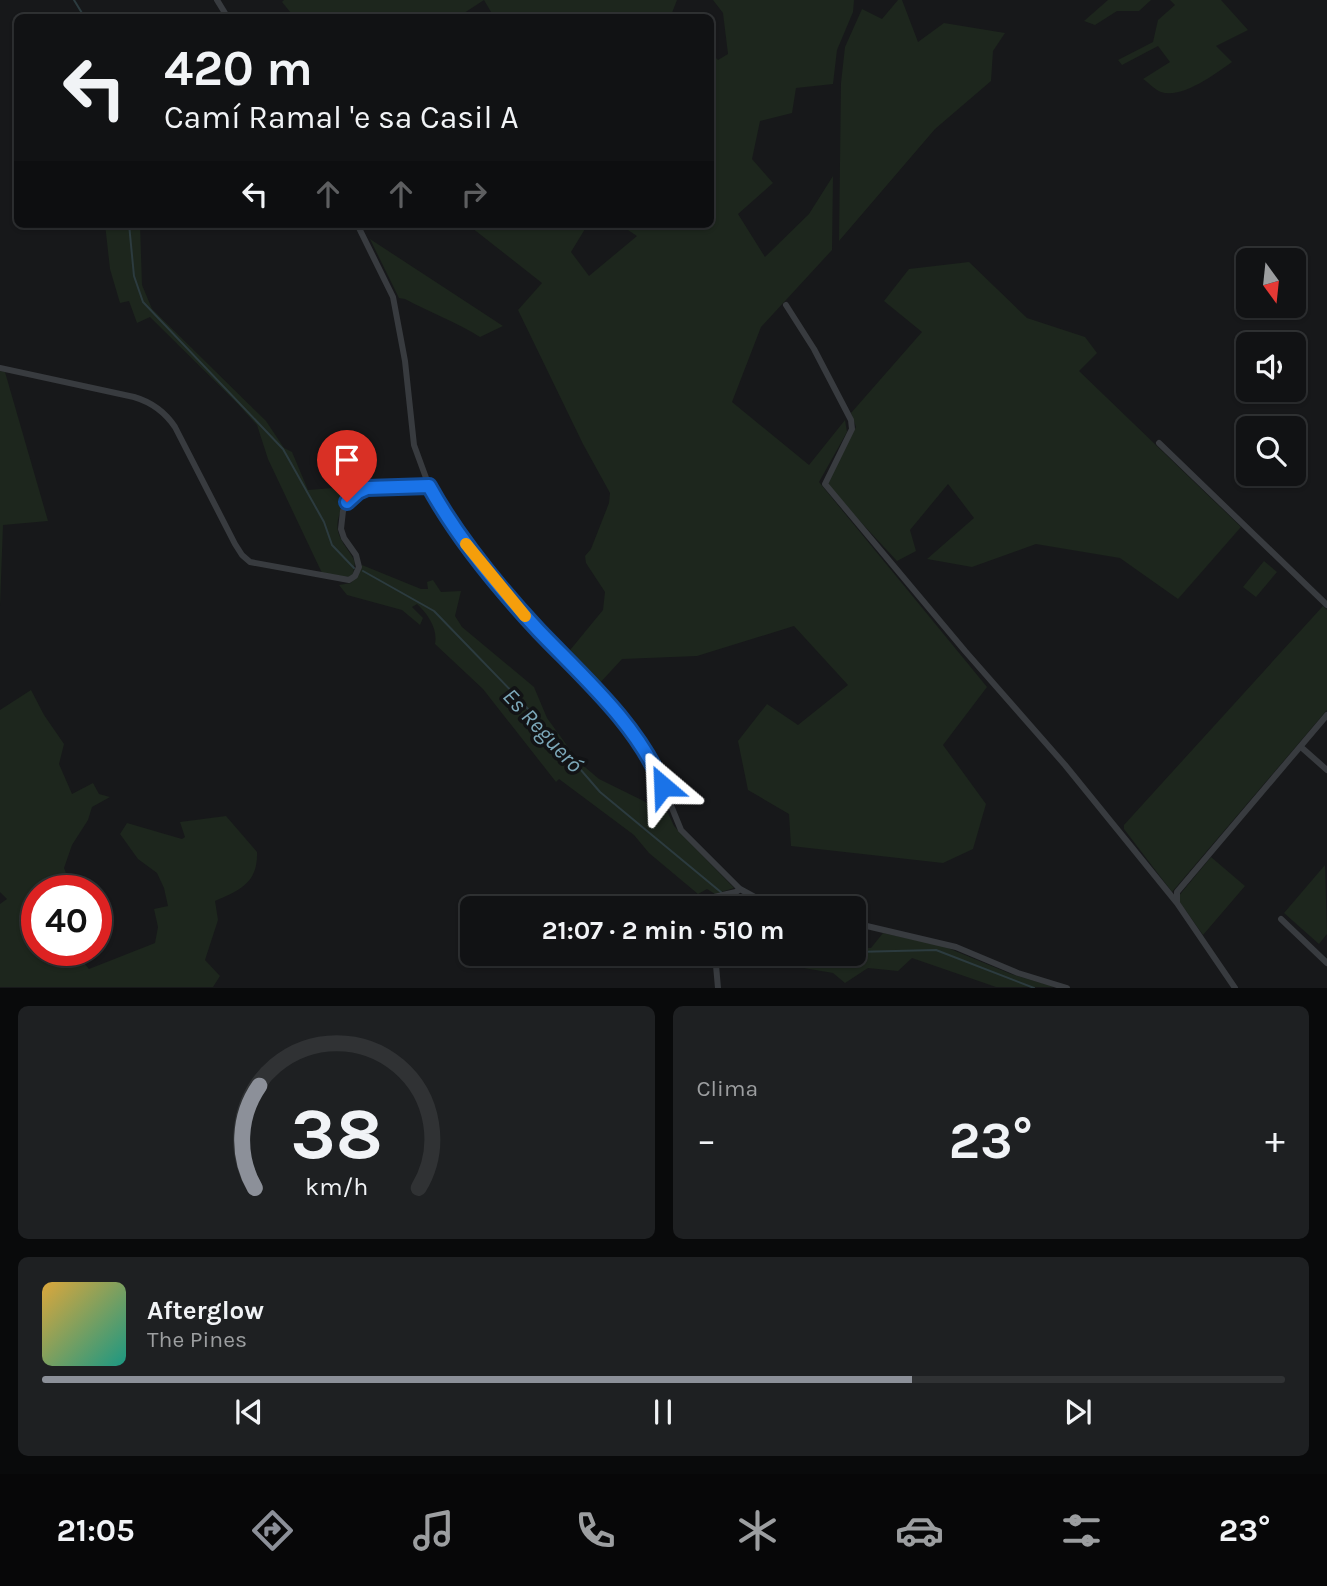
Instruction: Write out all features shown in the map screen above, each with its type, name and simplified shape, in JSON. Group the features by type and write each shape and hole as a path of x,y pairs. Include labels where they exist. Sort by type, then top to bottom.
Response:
{"street":[{"path":"359,228 393,297 405,361 415,445 429,486 450,524 523,614 629,725 654,764 681,830 740,889 753,896"},
{"path":"786,304 814,349 851,420 852,429 825,484 1065,765 1177,903 1235,988"},
{"path":"0,368 134,397 158,409 173,423 235,544 250,562 349,580 358,571 359,562 344,538 340,524 350,498 367,488 429,486"},
{"path":"1159,443 1327,605"},
{"path":"1177,903 1177,891 1327,715"},
{"path":"1301,747 1327,770"},
{"path":"718,896 740,889"},
{"path":"1281,919 1327,963"},
{"path":"866,926 956,947 1018,973 1067,988"},
{"path":"716,966 718,988"}],"shaded area":[{"path":"484,0 463,14 292,14 282,2"},
{"path":"484,0 677,0 672,14 492,14"},
{"path":"713,0 854,0 853,12 837,50 833,84 796,88 792,113 760,121 752,159 773,183 738,214 765,257 809,214 833,176 832,250 761,327 732,402 809,465 845,420 847,432 819,482 987,687 943,745 986,804 973,849 943,863 791,846 789,814 748,790 738,741 767,704 798,725 848,685 794,626 697,656 622,659 598,685 566,655 603,610 605,592 586,563 585,556 591,549 609,503 610,493 583,444 518,310 542,283 472,228 586,228 571,252 589,276 637,236 625,228 714,228 714,56 718,60 728,54 723,13"},
{"path":"898,0 902,0 918,42 944,23 1005,33 993,51 991,81 935,129 839,241 841,83 845,47 862,9 882,19"},
{"path":"1108,0 1151,0 1139,11 1117,11 1095,25 1084,21"},
{"path":"1170,0 1221,0 1248,30 1216,46 1232,62 1199,84 1170,93 1159,91 1143,79 1170,62 1158,46 1122,65 1118,60 1153,42 1158,20 1175,5"},
{"path":"105,228 140,228 142,285 152,309 266,421 284,448 292,452 308,490 359,486 342,510 337,523 340,537 355,562 353,574 349,577 322,573 268,459 257,425 150,317 137,323 129,301 120,303 110,269"},
{"path":"370,239 503,326 480,337 399,298"},
{"path":"969,262 1027,318 1085,337 1097,353 1079,371 1241,527 1178,599 1120,558 1036,544 972,567 927,559 974,518 948,484 910,530 916,551 897,561 830,489 828,479 856,427 851,413 922,332 884,301 909,269"},
{"path":"0,371 5,372 48,521 3,525 0,606"},
{"path":"1264,561 1277,572 1256,597 1243,587"},
{"path":"362,565 421,589 428,589 427,582 433,580 441,592 461,591 455,616 462,627 534,687 547,718 579,762 599,779 668,813 674,826 734,888 715,894 707,889 698,894 649,853 634,835 559,779 556,782 483,689 435,644 431,622 417,604 412,607 423,618 420,625 402,610 347,595 339,585 351,583"},
{"path":"1323,606 1327,610 1327,710 1172,892 1124,829 1124,825"},
{"path":"31,690 64,744 59,764 72,794 93,783 99,794 110,797 92,807 88,820 72,845 64,868 67,875 21,875 21,966 86,966 89,969 112,966 112,960 155,943 158,927 154,909 168,906 164,888 157,873 138,859 120,834 127,823 182,839 185,837 180,822 226,816 257,852 257,863 246,884 215,901 218,920 205,960 220,976 213,987 0,987 0,904 7,899 0,892 0,710"},
{"path":"1211,857 1245,886 1203,935 1177,898"},
{"path":"1325,865 1327,934 1319,944 1284,913"},
{"path":"883,933 943,946 1011,974 1055,987 996,987 912,958 898,971 868,968 845,983 833,973 792,966 866,966 866,948 871,948"}],"waterway":[{"name":"Es Regueró","path":"74,0 83,14"},
{"name":"Es Regueró","path":"129,228 134,276 143,302 283,449 324,522 332,545 354,568"},
{"name":"Es Regueró","path":"363,571 434,611 521,701 600,792 722,893"},
{"name":"Es Regueró","path":"866,952 936,950 1034,988"}],"slow traffic":[{"path":"466,544 525,616"}],"route":[{"path":"347,502 367,488 429,486 450,524 523,614 629,725 654,764 663,786"}]}
